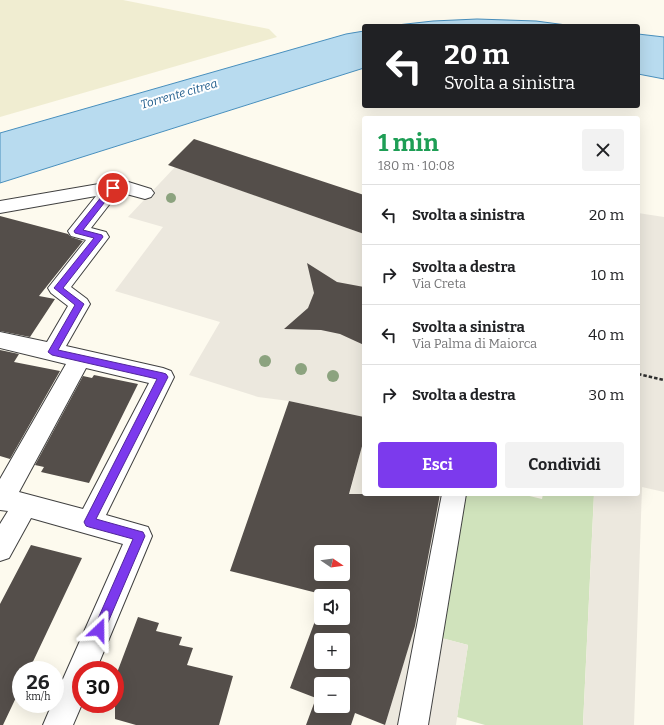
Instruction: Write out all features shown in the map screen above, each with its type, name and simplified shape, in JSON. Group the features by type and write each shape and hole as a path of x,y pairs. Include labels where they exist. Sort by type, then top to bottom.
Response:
{"street":[{"path":"0,207 122,186 145,193"},
{"path":"52,352 80,304 58,288 99,237 78,231 113,188"},
{"path":"0,340 163,377 89,522"},
{"path":"0,549 9,501 82,358"},
{"path":"413,725 454,496"},
{"path":"9,501 139,536 85,661"},
{"path":"58,725 72,692"}],"path":[{"path":"640,374 664,380"}],"shaded area":[{"path":"0,0 123,0 269,29 277,37 0,117"},
{"path":"175,167 362,233 362,417 289,401 258,397 189,375 220,322 115,291 163,227 128,217"},
{"path":"640,213 664,217 664,492 642,487 634,725 583,725 594,496 640,496"},
{"path":"362,447 362,496 465,496 442,638 468,645 456,725 385,725 408,648 350,621 350,589 324,589 326,581 350,581 350,545 336,545"}],"green space":[{"path":"465,496 529,496 542,499 543,496 594,496 583,725 485,725 457,717 468,645 441,638"}],"water":[{"path":"477,19 536,21 559,24 406,24"},
{"name":"Torrente citrea","path":"362,31 362,69 0,183 0,133 346,34"},
{"path":"640,34 664,37 664,79 640,74"}],"building":[{"path":"194,139 362,194 362,233 168,165"},
{"path":"0,216 68,234 71,237 83,241 39,296 55,299 30,337 0,331"},
{"path":"307,263 337,282 362,287 362,344 340,334 321,330 284,329 308,308 314,293"},
{"path":"0,350 19,354 14,362 60,371 10,459 0,456"},
{"path":"94,375 138,384 89,483 41,472 44,467 35,465 83,376 92,378"},
{"path":"289,401 362,417 362,446 349,494 362,494 362,496 440,496 415,626 385,725 355,713 351,725 306,725 314,703 314,713 350,713 350,677 314,677 314,697 290,688 314,624 314,625 350,625 350,589 314,589 314,592 230,571"},
{"path":"31,545 82,558 33,661 12,661 12,706 3,725 0,725 0,604"},
{"path":"138,617 159,623 156,631 182,637 179,645 193,648 187,665 233,676 219,725 136,725 115,719 115,713 124,713 124,661 121,661"}],"route":[{"path":"99,630 139,536 89,522 163,377 52,352 80,304 58,288 99,237 78,231 113,188"}]}
